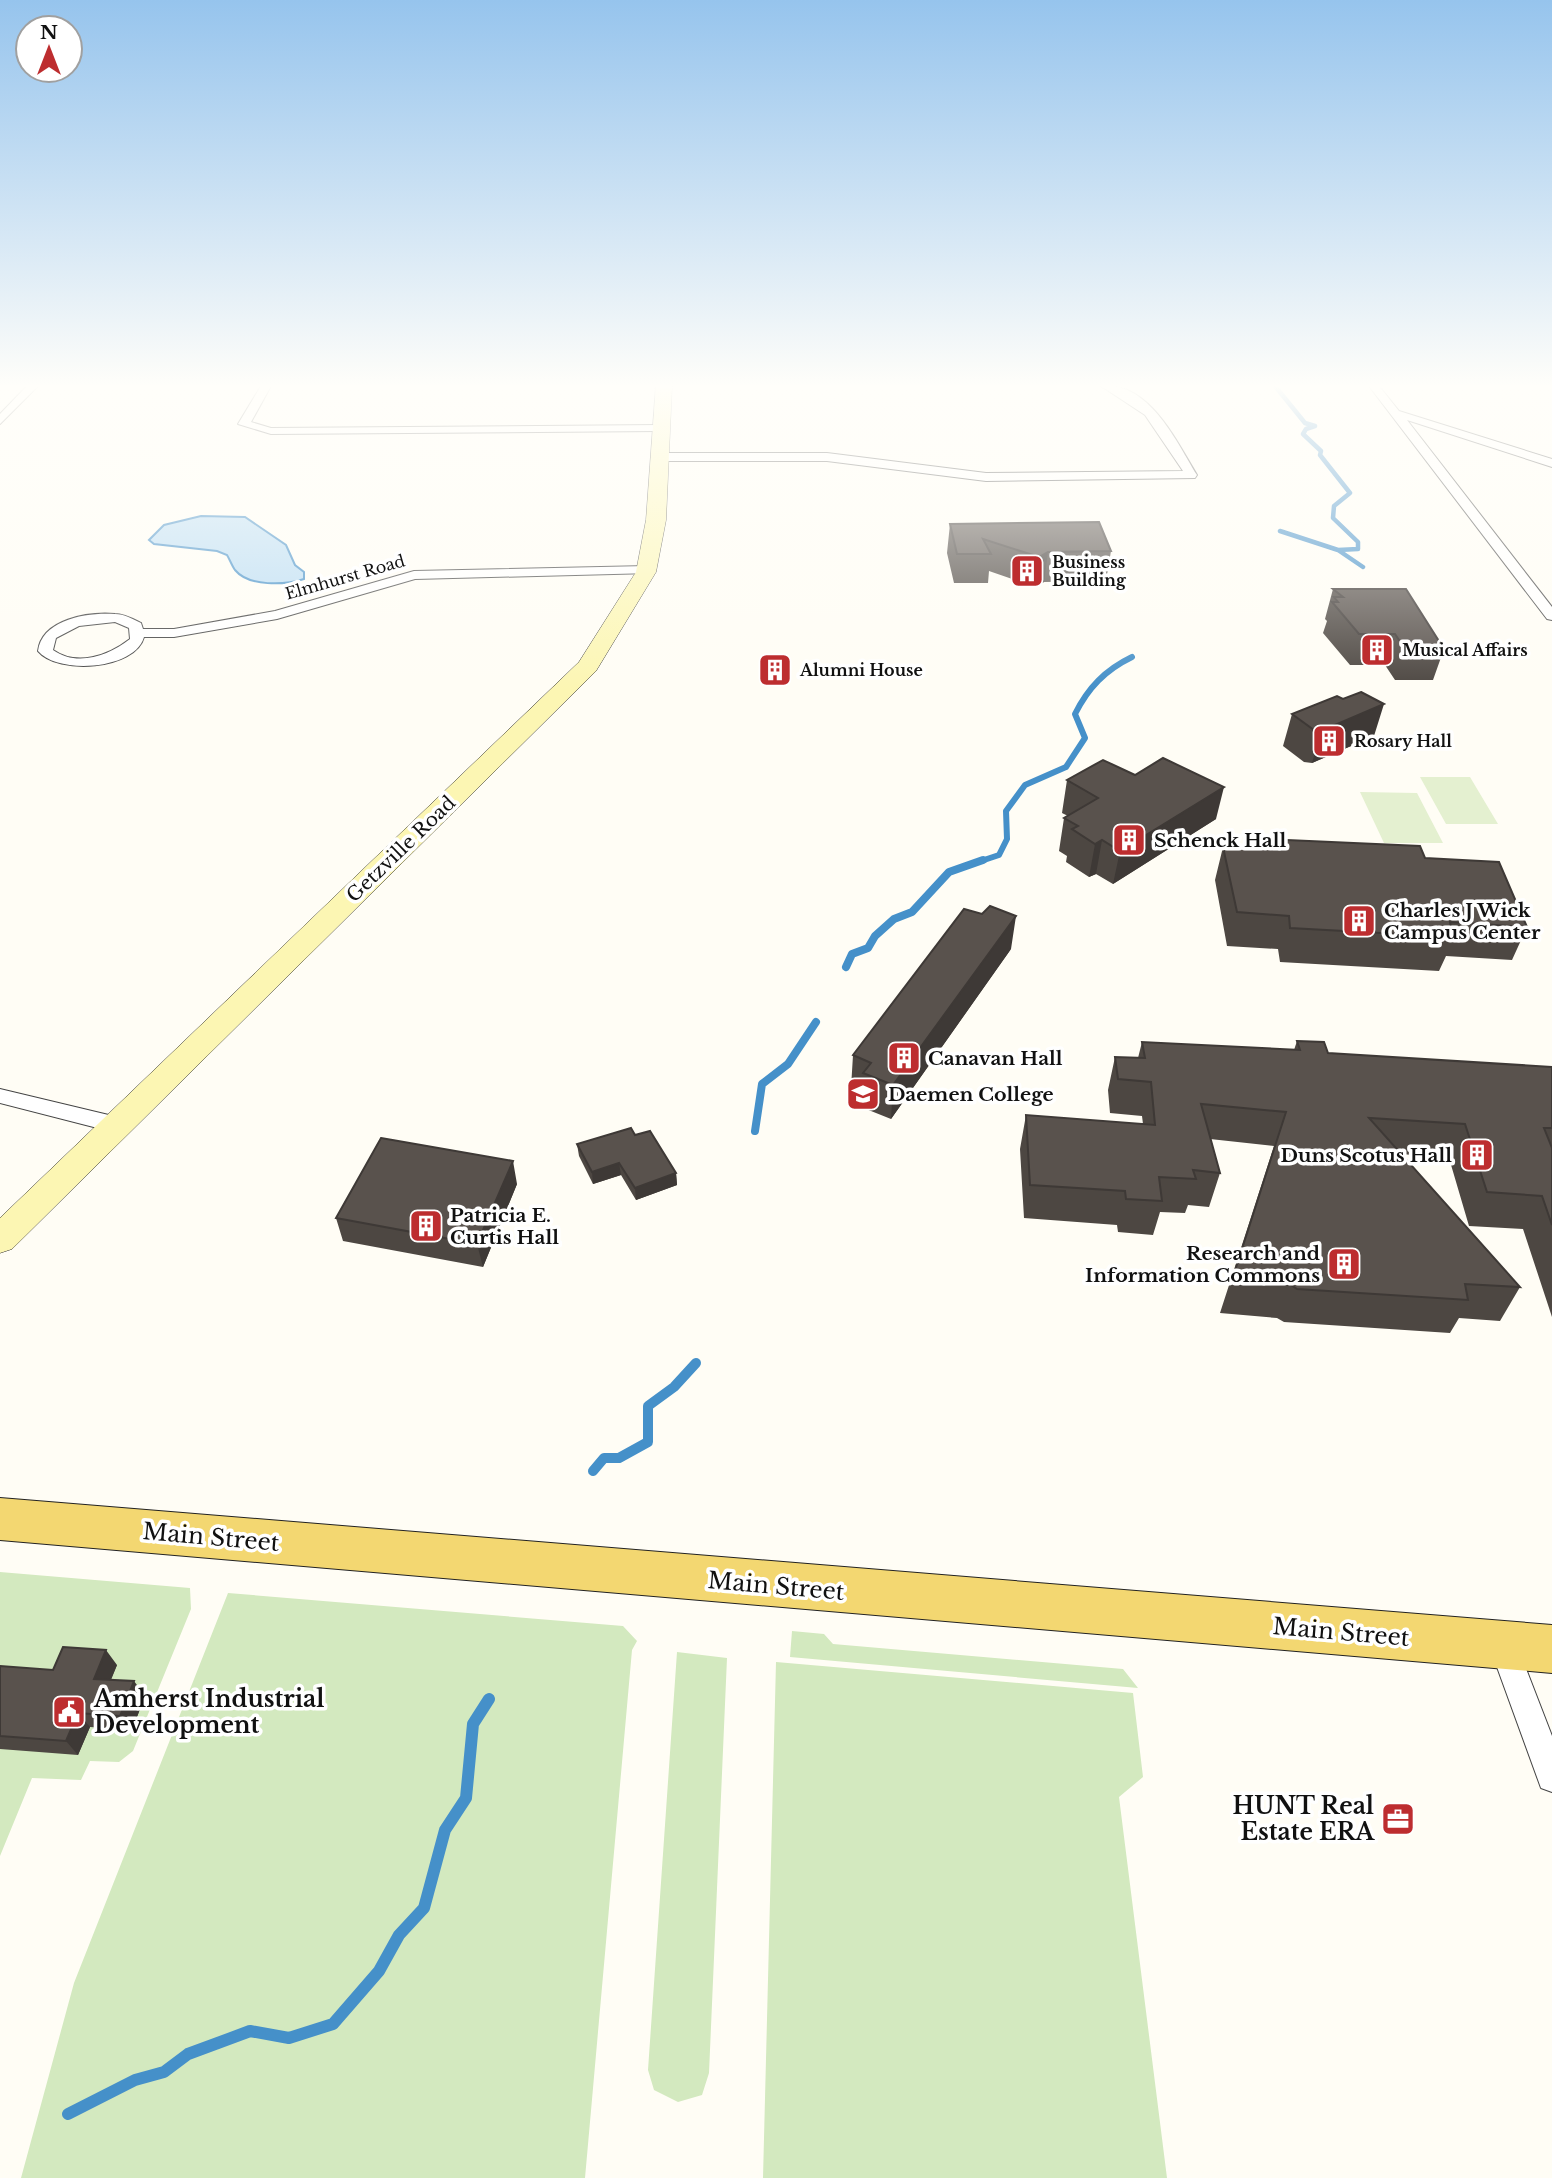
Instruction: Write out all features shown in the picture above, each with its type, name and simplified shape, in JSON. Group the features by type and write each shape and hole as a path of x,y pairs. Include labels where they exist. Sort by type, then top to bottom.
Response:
{"main road":[{"name":"Main Street","path":"0,1519 758,1585 1552,1649"}],"street":[{"name":"Getzville Road","path":"0,1239 589,666 647,570 656,520 658,488"},
{"path":"1453,488 1552,616"},
{"name":"Elmhurst Road","path":"139,633 174,633 277,615 385,581 414,575 647,570"},
{"name":"Elmhurst Road","path":"117,618 136,626 139,633 137,640 118,653 89,661 61,660 45,651 49,636 72,624 87,620 117,618"},
{"path":"0,1096 117,1125"},
{"path":"1503,1645 1552,1777"}],"green space":[{"path":"1420,777 1470,777 1498,824 1446,824"},
{"path":"1360,792 1417,793 1443,843 1384,843"},
{"path":"0,1572 190,1588 191,1609 133,1751 119,1762 90,1761 81,1780 32,1778 0,1856"},
{"path":"228,1593 623,1626 637,1641 632,1650 585,2178 21,2178 74,1983"},
{"path":"792,1631 824,1634 833,1644 1123,1669 1138,1688 790,1657"},
{"path":"677,1652 727,1658 709,2073 702,2095 678,2102 654,2090 648,2070"},
{"path":"776,1662 1133,1693 1143,1777 1119,1797 1167,2178 763,2178"}],"water":[{"path":"201,516 245,517 286,545 295,565 304,572 304,579 287,583 258,582 241,576 227,555 217,551 154,544 149,540 164,525"}],"building":[{"path":"1099,522 1111,551 1048,552 1039,557 983,539 991,554 957,554 950,524"},
{"path":"1333,589 1406,589 1444,649 1405,649 1395,634 1359,634 1332,602 1338,602 1334,597 1343,597"},
{"path":"1361,692 1384,704 1321,731 1314,730 1292,714 1337,696 1343,699"},
{"path":"1163,758 1224,787 1120,851 1102,840 1095,844 1072,829 1078,826 1064,818 1098,798 1067,780 1103,760 1135,775"},
{"path":"1266,839 1420,846 1425,858 1499,862 1527,927 1450,922 1453,937 1290,928 1289,916 1237,912 1223,847 1270,848"},
{"path":"990,906 1016,916 893,1085 863,1073 871,1063 853,1055 964,909 982,914"},
{"path":"1297,1041 1324,1042 1328,1053 1552,1067 1552,1128 1544,1128 1552,1148 1552,1225 1542,1196 1487,1192 1465,1124 1369,1118 1520,1287 1465,1284 1468,1300 1297,1289 1291,1285 1232,1280 1286,1112 1201,1104 1220,1173 1193,1170 1196,1179 1159,1177 1162,1201 1126,1199 1125,1191 1030,1185 1026,1115 1155,1125 1151,1082 1118,1079 1115,1057 1145,1058 1142,1042 1300,1050"},
{"path":"631,1128 635,1135 650,1131 676,1173 635,1188 619,1163 592,1172 577,1144"},
{"name":"Patricia E. Curtis Hall","path":"381,1138 513,1161 477,1244 336,1218"},
{"name":"Amherst Industrial Development","path":"63,1647 106,1650 94,1679 134,1681 120,1716 78,1713 66,1741 0,1736 0,1666 53,1670"}],"waterway":[{"path":"1338,550 1358,549 1358,542 1333,518 1334,506 1350,493 1346,488"},
{"path":"1280,531 1338,550"},
{"path":"1338,550 1363,567"},
{"path":"978,862 999,855 1007,839 1006,811 1025,785 1066,767 1085,738 1075,714 1086,696 1106,674 1132,657"},
{"path":"846,967 852,954 868,948 875,936 894,919 912,912 949,872 983,860"},
{"path":"755,1131 762,1084 788,1064 816,1022"},
{"path":"593,1471 604,1458 619,1458 648,1442 648,1406 674,1387 696,1363"},
{"path":"68,2114 135,2080 164,2072 188,2054 250,2031 289,2038 333,2024 379,1971 399,1935 424,1908 445,1830 466,1798 473,1724 489,1699"}],"place":[{"name":"Business Building","path":"1027,571"},
{"name":"Musical Affairs","path":"1377,650"},
{"name":"Alumni House","path":"775,670"},
{"name":"Rosary Hall","path":"1329,741"},
{"name":"Schenck Hall","path":"1129,840"},
{"name":"Charles J Wick Campus Center","path":"1359,921"},
{"name":"Canavan Hall","path":"904,1058"},
{"name":"Daemen College","path":"863,1094"},
{"name":"Duns Scotus Hall","path":"1477,1155"},
{"name":"Patricia E. Curtis Hall","path":"426,1226"},
{"name":"Research and Information Commons","path":"1344,1264"},
{"name":"Amherst Industrial Development","path":"69,1712"},
{"name":"HUNT Real Estate ERA","path":"1398,1819"}]}
